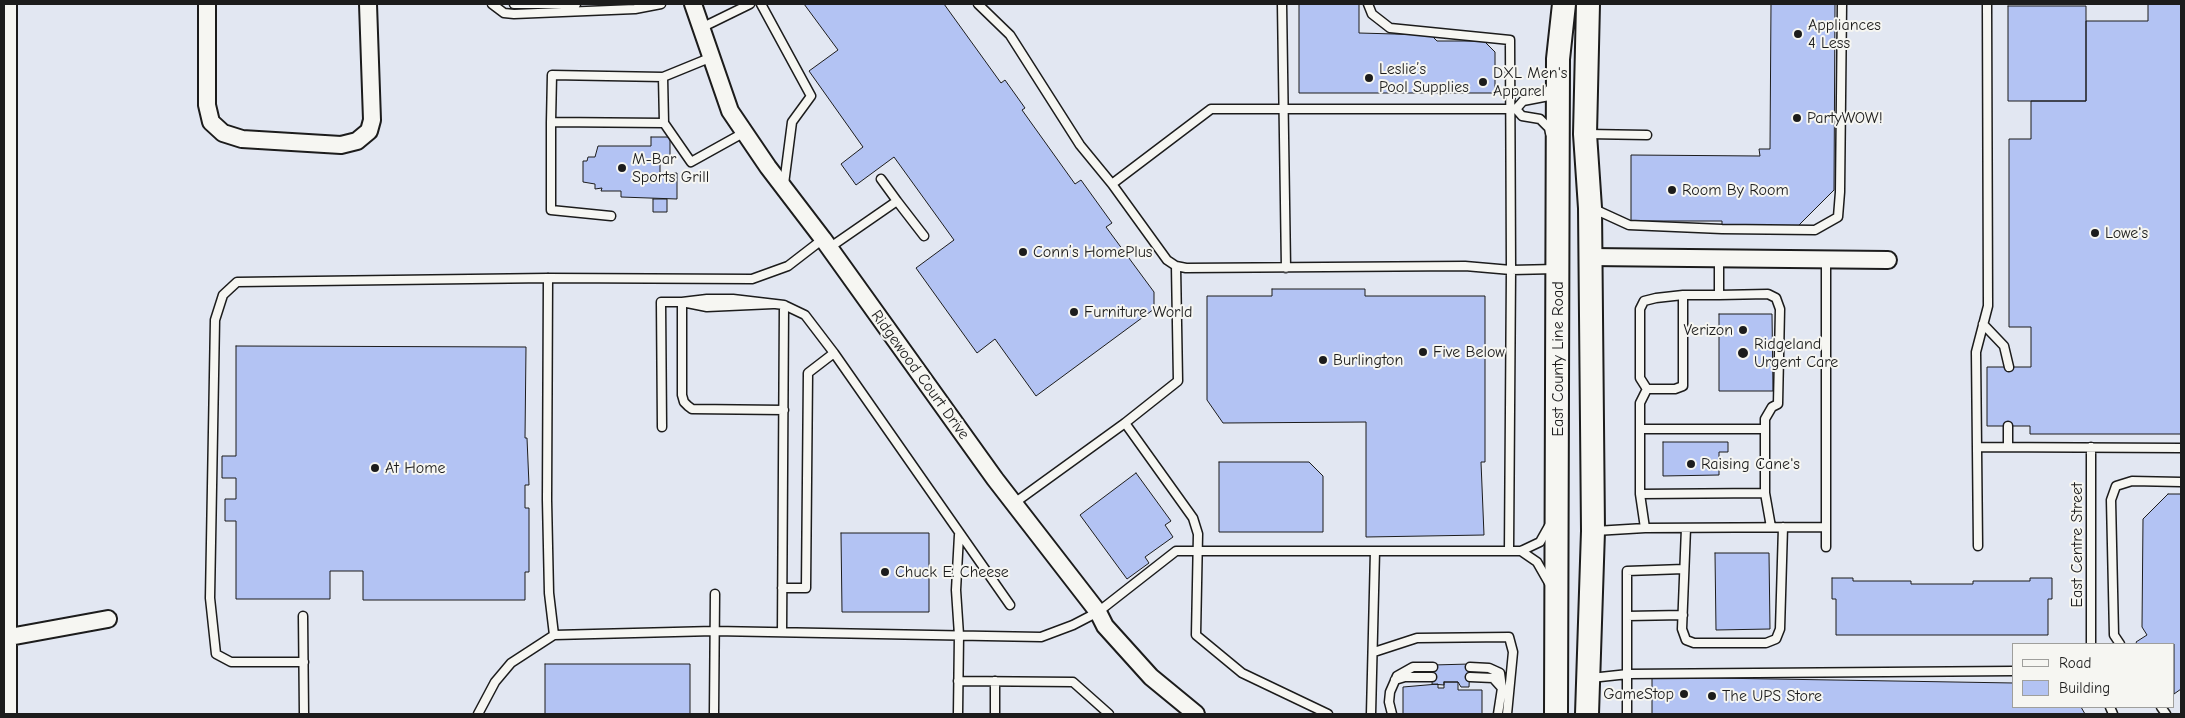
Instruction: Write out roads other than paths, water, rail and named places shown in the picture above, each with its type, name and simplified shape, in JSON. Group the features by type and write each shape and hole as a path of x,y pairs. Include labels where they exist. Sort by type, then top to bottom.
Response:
{"main road":[{"name":"East County Line Road","path":"1556,714 1559,38 1564,4"},
{"name":"East County Line Road","path":"1587,714 1593,531 1590,208 1585,134 1588,4"}],"street":[{"path":"8,4 6,638 8,714"},
{"path":"207,4 207,105 211,122 223,133 242,139 342,145 357,141 369,131 372,120 368,4"},
{"name":"Ridgewood Court Drive","path":"692,4 730,111 1013,504 1098,612 1105,626 1151,676 1196,714"},
{"path":"1590,257 1888,260"},
{"path":"6,638 108,619"}],"lane":[{"path":"492,4 504,13 514,14 635,9 660,4"},
{"path":"514,4 576,4"},
{"path":"610,4 635,9"},
{"path":"702,28 750,4"},
{"path":"761,4 811,96 792,122 784,187"},
{"path":"978,4 1010,35 1080,145 1112,184 1166,260 1176,266 1186,268 1465,266 1511,270 1558,269"},
{"path":"1282,4 1286,268"},
{"path":"1368,4 1372,14 1390,28 1510,40 1513,109 1509,551"},
{"path":"1590,208 1629,225 1675,227 1815,230 1838,217 1840,192 1842,4"},
{"path":"1978,546 1976,352 1988,306 1987,4"},
{"path":"1513,109 1523,100 1549,96 1550,61 1559,38"},
{"path":"610,216 551,210 552,75 663,77 712,57"},
{"path":"663,77 664,123 691,162 745,132"},
{"path":"1112,184 1211,109 1513,109 1522,116 1540,119 1549,128 1558,156"},
{"path":"551,122 664,123"},
{"path":"1585,134 1647,135"},
{"path":"881,179 924,236"},
{"path":"304,662 231,662 216,654 210,598 215,320 223,295 237,282 548,278 752,279 788,266 897,201"},
{"path":"1719,259 1719,295"},
{"path":"1826,259 1826,547"},
{"path":"1013,504 1125,423 1178,381 1176,266"},
{"path":"548,278 547,500 549,594 554,635"},
{"path":"1647,389 1640,378 1640,309 1644,302 1683,295 1768,294 1776,298 1780,309 1778,404 1768,412 1766,429 1765,493 1771,527"},
{"path":"1647,389 1675,389 1683,386 1683,295"},
{"path":"662,427 661,302 682,302 707,307 784,305 805,315 834,353 959,535 1010,605"},
{"path":"682,302 682,395 684,402 692,409 784,410"},
{"path":"782,632 784,305"},
{"path":"1983,324 2004,346 2008,367"},
{"path":"782,588 806,588 808,373 834,353"},
{"path":"1645,528 1640,494 1640,403 1647,389"},
{"path":"1125,423 1193,518 1198,534 1196,635 1242,673 1328,714"},
{"path":"2008,426 2008,447"},
{"path":"1640,429 1766,429"},
{"path":"1977,447 2181,448"},
{"name":"East Centre Street","path":"2091,447 2091,643"},
{"path":"2119,643 2114,635 2111,500 2116,486 2132,481 2181,482"},
{"path":"478,714 495,682 511,663 554,635 714,631 1041,637 1074,625 1098,612 1176,551 1521,551 1540,542 1545,535 1552,522 1558,493"},
{"path":"1640,494 1765,493"},
{"path":"1686,528 1682,629 1686,640 1694,643 1766,643 1776,639 1780,629 1783,527"},
{"path":"1593,531 1645,528 1826,527"},
{"path":"958,714 959,635 956,590 959,535"},
{"path":"1371,714 1375,551"},
{"path":"1521,551 1537,562 1545,573 1557,609"},
{"path":"1627,714 1627,571 1684,569"},
{"path":"714,714 715,594"},
{"path":"1627,616 1683,615"},
{"path":"303,616 304,714"},
{"path":"1374,652 1416,638 1508,637 1513,652 1507,714"},
{"path":"1392,714 1389,702 1394,681 1407,669 1433,667"},
{"path":"1470,667 1489,668 1500,673 1502,688 1498,714"},
{"path":"1587,678 1628,674 2012,670"},
{"path":"1394,681 1405,677 1432,677"},
{"path":"1470,677 1493,678 1502,688"},
{"path":"958,681 1073,682 1109,714"},
{"path":"995,681 995,714"}],"place":[{"name":"Appliances 4 Less","path":"1798,34"},
{"name":"Leslie’s Pool Supplies","path":"1369,78"},
{"name":"DXL Men's Apparel","path":"1483,82"},
{"name":"PartyWOW!","path":"1797,118"},
{"name":"M-Bar Sports Grill","path":"622,168"},
{"name":"Room By Room","path":"1672,190"},
{"name":"Lowe's","path":"2095,233"},
{"name":"Conn’s HomePlus","path":"1023,252"},
{"name":"Furniture World","path":"1074,312"},
{"name":"Verizon","path":"1743,330"},
{"name":"Five Below","path":"1423,352"},
{"name":"Ridgeland Urgent Care","path":"1743,353"},
{"name":"Burlington","path":"1323,360"},
{"name":"Raising Cane's","path":"1691,464"},
{"name":"At Home","path":"375,468"},
{"name":"Chuck E. Cheese","path":"885,572"},
{"name":"GameStop","path":"1684,694"},
{"name":"The UPS Store","path":"1712,696"}]}
